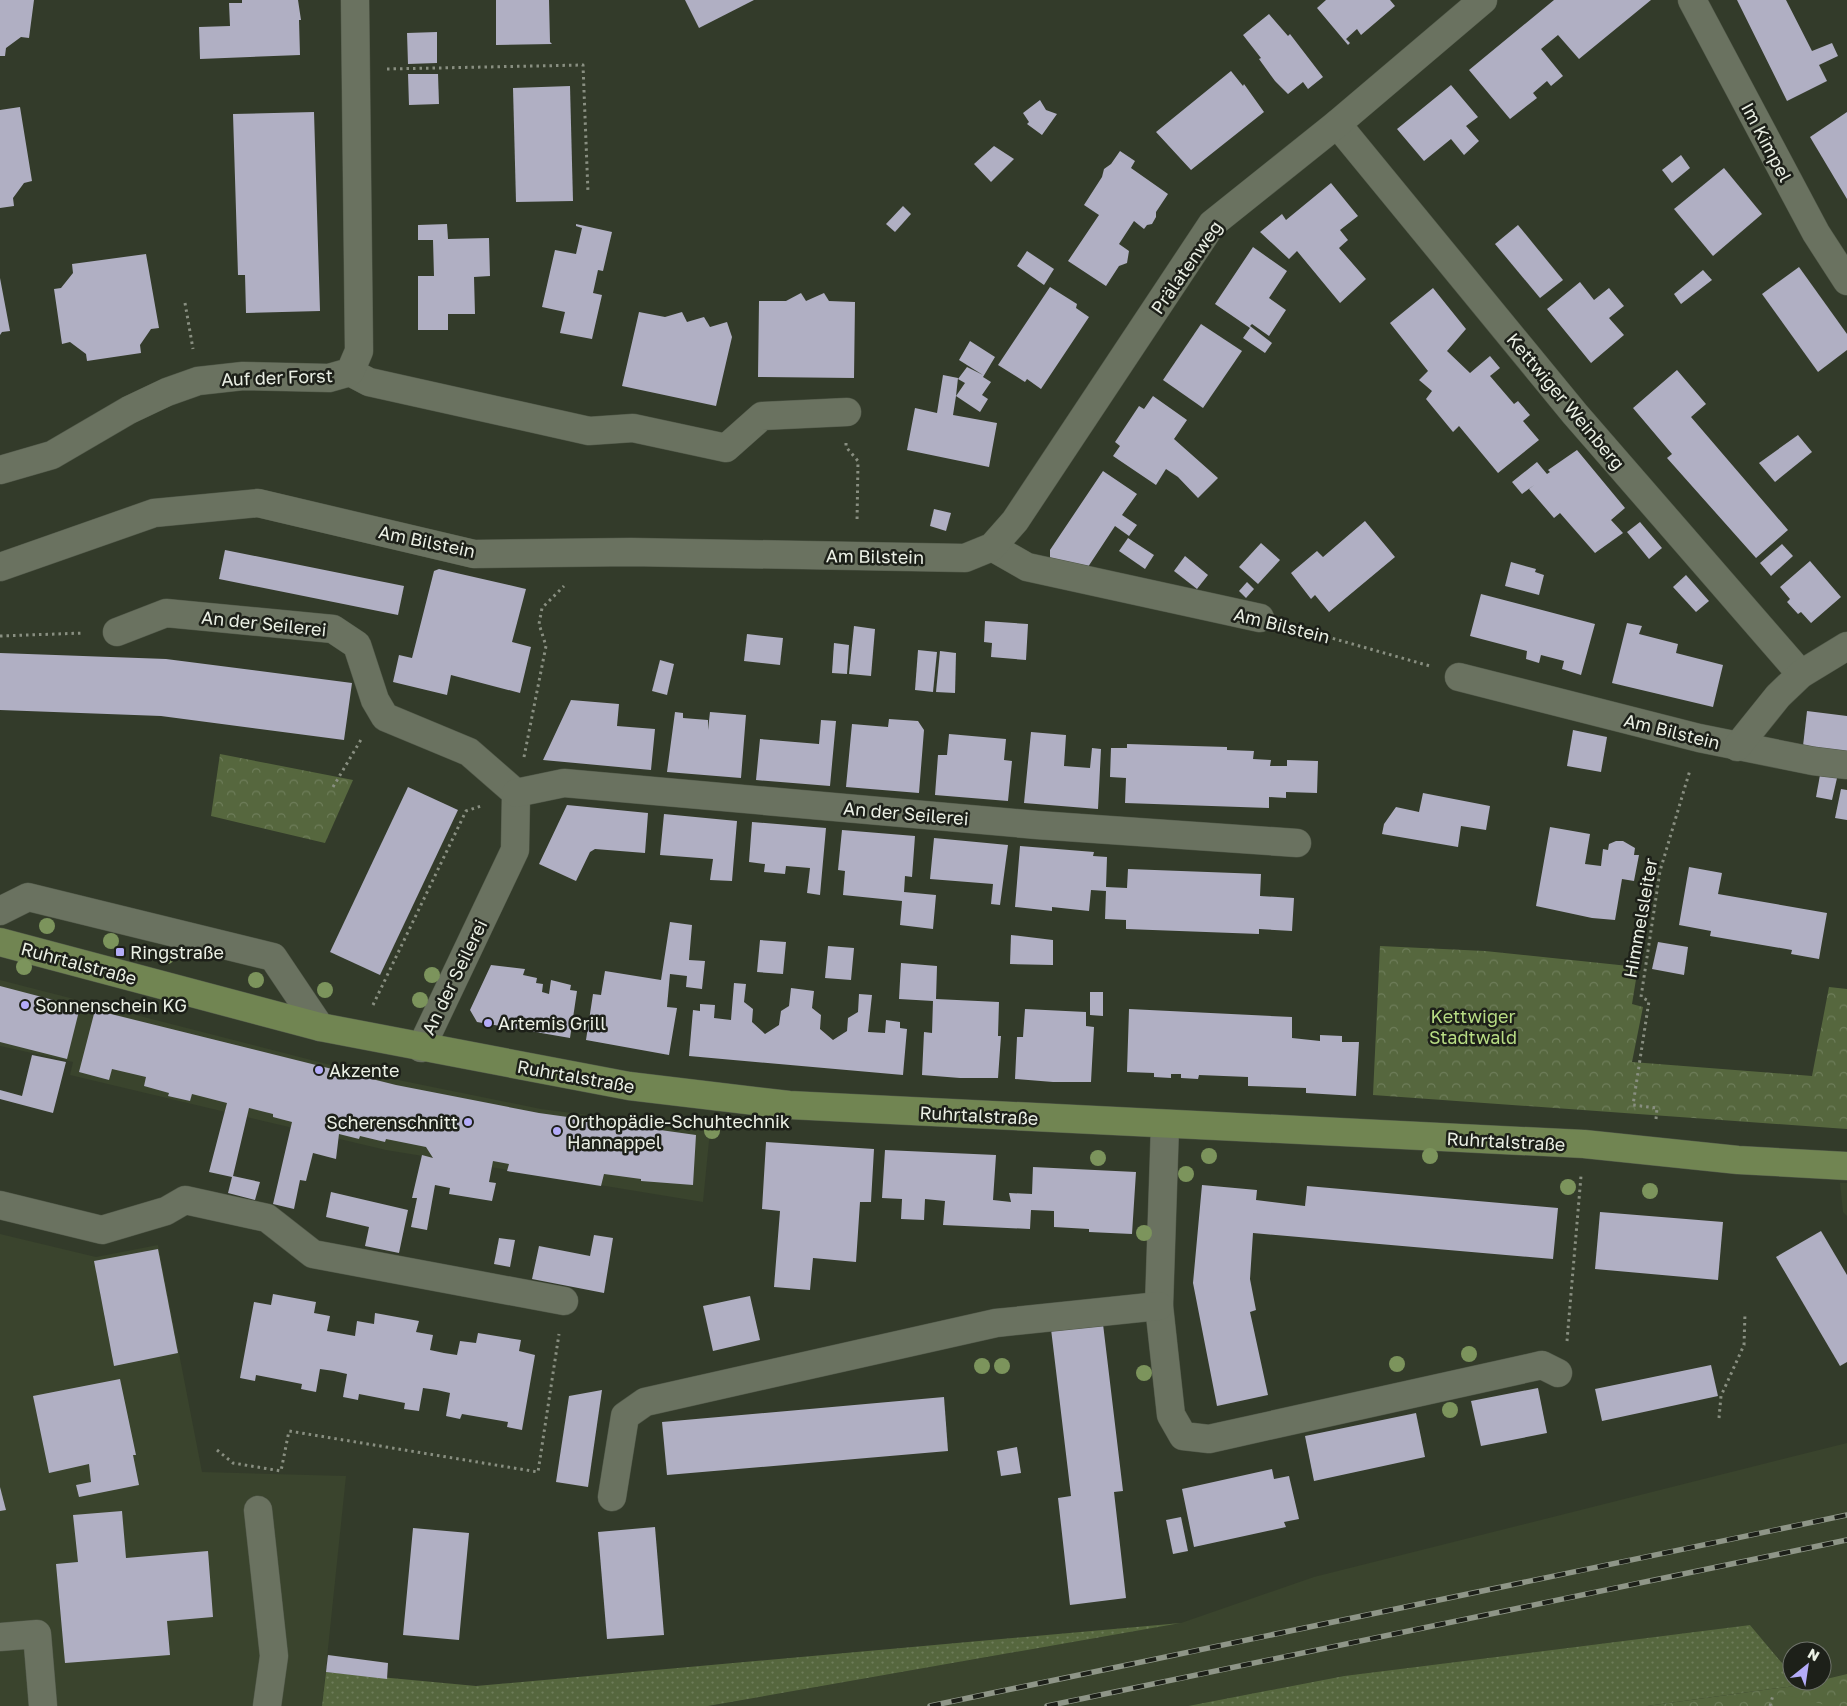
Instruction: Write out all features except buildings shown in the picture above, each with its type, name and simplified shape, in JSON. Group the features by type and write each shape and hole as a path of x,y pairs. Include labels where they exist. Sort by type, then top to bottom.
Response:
{"main road":[{"name":"Ruhrtalstraße","path":"0,942 320,1027 421,1048 629,1086 789,1105 1165,1125 1584,1144 1738,1160 1847,1166"}],"street":[{"name":"Auf der Forst","path":"0,470 52,455 129,410 167,392 198,381 243,376 329,378 350,372 359,351 359,230 355,69 356,0"},
{"name":"Prälatenweg","path":"992,548 1015,522 1212,224 1337,124 1483,0"},
{"name":"Im Kimpel","path":"1692,0 1816,233 1847,281"},
{"name":"Kettwiger Weinberg","path":"1337,124 1575,414 1802,674"},
{"path":"350,372 370,382 589,432 633,428 726,448 762,416 847,412"},
{"name":"Am Bilstein","path":"0,567 154,513 258,502 474,554 631,552 965,558 992,548 1027,567 1260,618"},
{"name":"An der Seilerei","path":"117,632 166,613 333,629 357,644 376,700 385,717"},
{"name":"Am Bilstein","path":"1737,747 1778,696 1802,674 1847,646"},
{"name":"Am Bilstein","path":"1459,677 1737,747 1812,761 1847,765"},
{"path":"385,717 469,752 516,793"},
{"name":"An der Seilerei","path":"421,1048 516,850 516,793 564,783 1037,825 1297,843"},
{"path":"0,911 28,896 273,957 320,1027"},
{"path":"1165,1125 1159,1306 1171,1415 1183,1436 1209,1439 1279,1426 1542,1366 1558,1373"},
{"path":"0,1205 102,1230 166,1211 185,1200 267,1218 313,1254 564,1301"},
{"path":"612,1497 625,1416 646,1402 996,1323 1159,1306"},
{"path":"258,1510 274,1656 267,1706"},
{"path":"0,1637 37,1634 43,1706"}],"path":[{"path":"355,69 583,64 588,193"},
{"path":"185,303 198,381"},
{"path":"847,412 846,447 858,461 856,556"},
{"path":"358,1035 466,811 516,793 546,646 538,624 542,608 565,584"},
{"name":"Am Bilstein","path":"1260,618 1423,663 1459,677"},
{"path":"0,636 117,632"},
{"path":"332,787 359,741 385,717"},
{"name":"Himmelsleiter","path":"1656,1122 1657,1108 1633,1105 1649,1001 1640,997 1660,871 1687,783"},
{"path":"1558,1373 1565,1358 1584,1144"},
{"path":"217,1450 233,1463 281,1471 289,1432 538,1472 564,1301"},
{"path":"1719,1418 1720,1396 1744,1345 1745,1313"},
{"path":"1770,1706 1773,1695"}],"shaded area":[{"path":"0,980 354,1071 541,1109 712,1131 709,1141 703,1202 386,1150 70,1075 73,1062 0,1046"},
{"path":"1840,1183 1847,1183 1847,1216 1843,1212"},
{"path":"0,1234 96,1257 158,1245 202,1472 346,1476 322,1706 0,1706"},
{"path":"1847,1443 1847,1674 1832,1678 1832,1641 1782,1641 1782,1663 1750,1625 1344,1676 1188,1706 708,1706 1181,1623 1314,1577"}],"green space":[{"path":"220,754 353,780 325,843 211,816"},
{"name":"Kettwiger Stadtwald","path":"1380,946 1485,951 1638,967 1632,1004 1643,1007 1632,1062 1812,1076 1829,987 1847,989 1847,1129 1373,1095"},
{"path":"1181,1623 708,1706 322,1706 326,1672 476,1686"},
{"path":"1750,1625 1782,1663 1782,1688 1647,1706 1188,1706 1344,1676"},
{"path":"1847,1674 1847,1706 1647,1706 1782,1688 1782,1691 1832,1691 1832,1678"},
{"path":"1778,1693 1830,1706 1774,1706"}],"railway":[{"path":"930,1706 1847,1515"},
{"path":"1047,1706 1847,1540"}],"place":[{"name":"Ringstraße","path":"120,952"},
{"name":"Sonnenschein KG","path":"25,1005"},
{"name":"Artemis Grill","path":"488,1023"},
{"name":"Akzente","path":"319,1070"},
{"name":"Scherenschnitt","path":"468,1122"},
{"name":"Orthopädie-Schuhtechnik Hannappel","path":"557,1131"}]}
